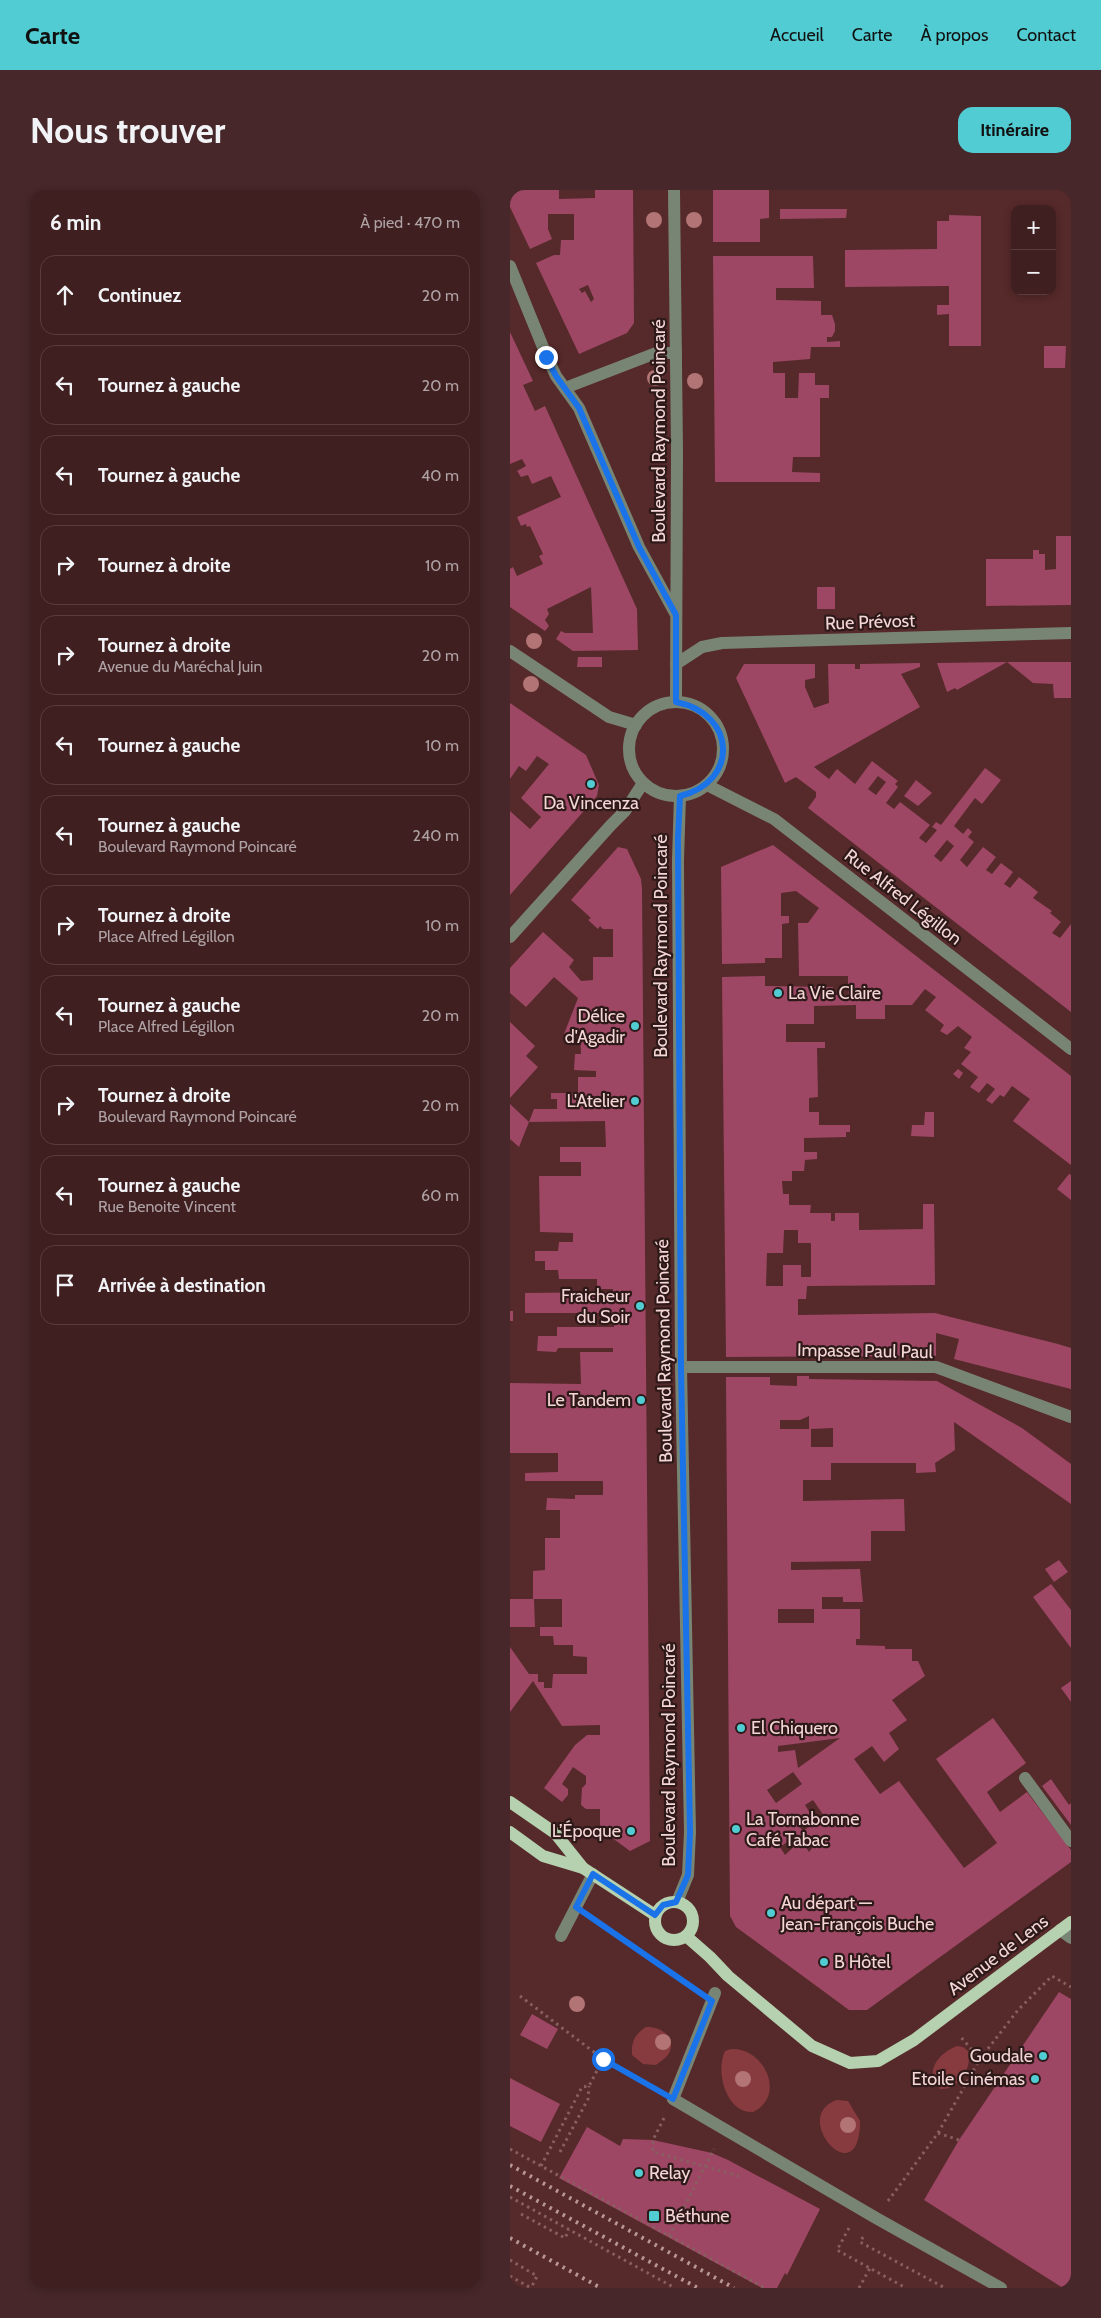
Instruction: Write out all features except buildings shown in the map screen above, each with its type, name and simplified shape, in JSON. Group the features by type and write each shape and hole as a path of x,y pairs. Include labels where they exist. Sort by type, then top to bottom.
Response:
{"main road":[{"path":"510,1802 555,1833 588,1871"},
{"path":"510,1832 542,1856 588,1871 655,1915"},
{"path":"676,1902 689,1909 693,1923 686,1936 677,1941 667,1940 659,1934 654,1925 655,1915 663,1905 676,1902"},
{"name":"Avenue de Lens","path":"686,1936 728,1976 812,2046 850,2063 878,2061 914,2040 1071,1922"}],"street":[{"name":"Boulevard Raymond Poincaré","path":"674,190 676,702"},
{"path":"510,266 546,357 556,376 579,408 639,547 676,615"},
{"path":"565,388 656,353 676,353"},
{"name":"Rue Prévost","path":"676,664 702,647 722,643 1071,633"},
{"path":"510,651 609,717 636,725"},
{"path":"676,702 692,705 706,713 717,726 722,741 723,757 717,772 707,785 694,793 680,796 666,795 654,791 643,783 634,770 629,755 630,739 636,725 646,713 661,705 676,702"},
{"path":"510,937 610,825 625,812 643,783"},
{"name":"Rue Alfred Légillon","path":"707,785 774,819 1071,1049"},
{"name":"Boulevard Raymond Poincaré","path":"676,1902 688,1875 690,1832 681,1367 678,860 680,796"},
{"name":"Impasse Paul Paul","path":"681,1367 936,1367 1071,1417"},
{"path":"1025,1778 1071,1841"},
{"path":"561,1936 576,1907 588,1871"},
{"path":"1060,1930 1071,1938"},
{"path":"714,1997 673,2099 876,2218 1001,2288"}],"path":[{"path":"576,1907 714,1997"},
{"path":"876,2218 938,2133 980,2059 1018,2010 1052,1976 1071,1986"},
{"path":"520,1996 603,2059 673,2099"},
{"path":"946,2016 980,2059"},
{"path":"560,2152 588,2099 589,2086 603,2059"},
{"path":"541,2166 582,2087 589,2086"},
{"path":"938,2133 960,2140"},
{"path":"653,2140 653,2152 739,2176"},
{"path":"510,2149 765,2288"},
{"path":"669,2236 712,2153"},
{"path":"510,2197 675,2288"},
{"path":"521,2214 565,2238 569,2230"},
{"path":"853,2220 837,2250 906,2288"},
{"path":"870,2248 944,2288"},
{"path":"510,2260 537,2276 531,2288 510,2276"},
{"path":"859,2288 870,2268"}],"shaded area":[{"path":"646,2027 660,2030 670,2040 669,2053 656,2065 643,2064 632,2055 634,2039"},
{"path":"957,2046 963,2047 968,2051 969,2058 966,2071 963,2077 953,2086 947,2089 940,2089 933,2077 935,2064 944,2053"},
{"path":"731,2049 743,2050 753,2056 767,2074 770,2085 769,2095 763,2105 753,2112 744,2111 736,2106 725,2090 722,2080 722,2059 725,2051"},
{"path":"837,2100 848,2101 860,2121 857,2143 850,2152 840,2152 830,2145 823,2134 820,2121 824,2109"}],"railway":[{"path":"510,2165 734,2288"},
{"path":"510,2186 698,2288"},
{"path":"510,2238 601,2288"}],"place":[{"name":"Da Vincenza","path":"591,784"},
{"name":"La Vie Claire","path":"778,993"},
{"name":"Délice d'Agadir","path":"635,1026"},
{"name":"L'Atelier","path":"635,1101"},
{"name":"Fraicheur du Soir","path":"640,1306"},
{"name":"Le Tandem","path":"641,1400"},
{"name":"El Chiquero","path":"741,1728"},
{"name":"La Tornabonne Café Tabac","path":"736,1829"},
{"name":"L’Époque","path":"631,1831"},
{"name":"Au départ — Jean-François Buche","path":"771,1913"},
{"name":"B Hôtel","path":"824,1962"},
{"name":"Goudale","path":"1043,2056"},
{"name":"Etoile Cinémas","path":"1035,2079"},
{"name":"Relay","path":"639,2173"},
{"name":"Béthune","path":"654,2216"}],"route":[{"path":"546,357 556,376 579,408 639,547 676,615 676,702 692,705 706,713 717,726 722,741 723,757 717,772 707,785 694,793 680,796 678,838 681,1367 690,1832 688,1875 676,1902 663,1905 655,1915 593,1874 576,1907 712,2001 673,2099 603,2059"}]}
